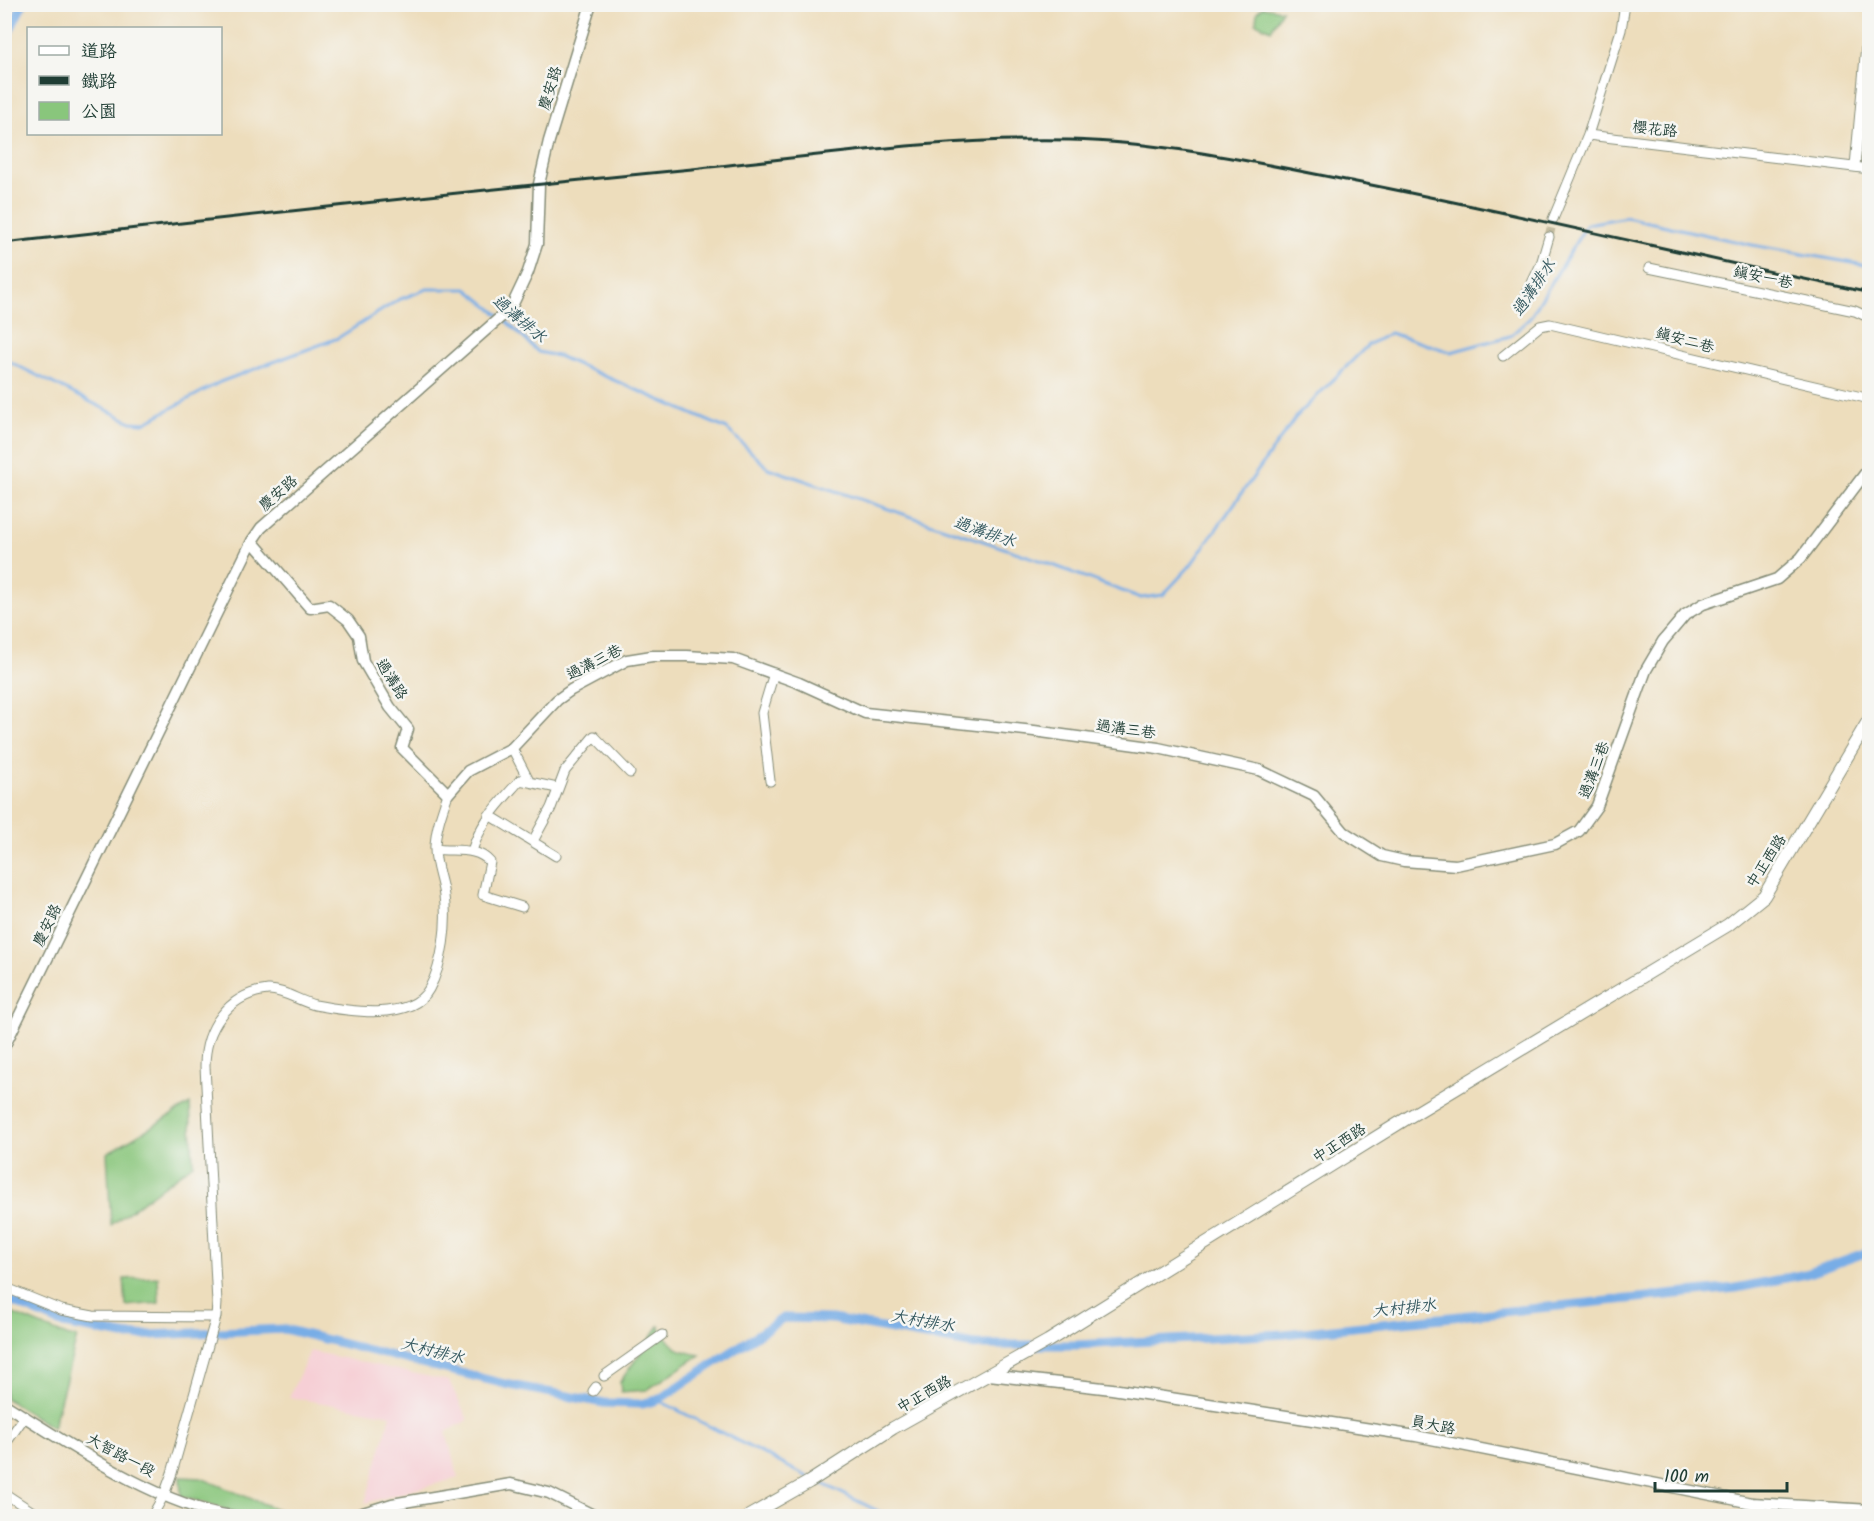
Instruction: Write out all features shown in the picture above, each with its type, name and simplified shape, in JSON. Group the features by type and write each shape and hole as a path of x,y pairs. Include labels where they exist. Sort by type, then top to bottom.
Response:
{"main road":[{"name":"中正西路","path":"749,1516 809,1482 893,1428 989,1376 1728,924 1764,896 1869,718"}],"street":[{"name":"慶安路","path":"4,1047 252,541 261,528 511,308 528,272 537,244 539,184 549,141 591,4"},
{"path":"1553,219 1588,135 1621,30 1625,4"},
{"path":"1855,166 1866,46"},
{"name":"櫻花路","path":"1588,135 1869,169"},
{"path":"1524,300 1541,264 1549,237"},
{"name":"鎮安一巷","path":"1648,268 1855,311 1869,318"},
{"name":"鎮安二巷","path":"1503,356 1540,326 1550,324 1869,399"},
{"name":"過溝三巷","path":"216,1317 205,1051 214,1026 237,1000 269,990 315,1005 392,1012 409,1008 429,989 440,954 446,918 435,849 438,822 448,794 468,771 512,748 557,700 627,660 652,656 733,659 865,713 1035,731 1147,747 1259,770 1314,796 1344,832 1382,856 1404,861 1456,865 1555,844 1579,831 1597,806 1646,670 1663,640 1685,615 1703,604 1777,579 1800,558 1869,467"},
{"name":"過溝路","path":"252,541 310,608 329,604 348,620 359,636 363,661 390,707 408,729 402,748 448,794"},
{"path":"770,781 762,713 774,674"},
{"path":"533,841 551,808 565,771 594,736 630,773"},
{"path":"512,748 530,781"},
{"path":"472,851 477,835 489,815 520,780 557,788"},
{"path":"489,815 556,856"},
{"path":"435,849 472,851 484,855 490,862 483,895 522,907"},
{"path":"4,1287 61,1310 93,1316 216,1317 164,1495 152,1516"},
{"path":"604,1376 662,1335"},
{"name":"員大路","path":"989,1376 1112,1389 1416,1436 1752,1503 1869,1510"},
{"name":"大智路一段","path":"4,1404 94,1459 164,1495 207,1513 231,1516"},
{"path":"4,1446 25,1416"},
{"path":"353,1516 392,1504 511,1484 549,1493 577,1513 595,1516"},
{"path":"4,1493 39,1516"}],"shaded area":[{"path":"310,1351 449,1381 468,1420 446,1432 458,1478 365,1503 391,1415 289,1397"}],"green space":[{"path":"1263,7 1282,10 1271,30 1256,23 1257,12"},
{"path":"190,1104 193,1164 111,1225 107,1153"},
{"path":"158,1277 159,1303 126,1306 124,1279"},
{"path":"4,1310 69,1337 77,1337 53,1428 5,1398"},
{"path":"659,1326 675,1347 700,1355 647,1390 621,1392 620,1382"},
{"path":"180,1477 201,1478 293,1516 247,1516 181,1496"}],"waterway":[{"path":"4,41 23,4"},
{"name":"過溝排水","path":"504,319 538,352 558,356 727,429 768,468 1039,560 1141,598 1163,595 1190,566 1296,417 1368,345 1390,333 1451,352 1510,336 1530,318 1587,224 1626,217 1752,245 1870,266"},
{"name":"過溝排水","path":"4,359 131,422 144,423 220,382 338,338 398,300 427,289 467,289 499,315"},
{"name":"大村排水","path":"4,1298 63,1324 129,1336 284,1329 505,1384 604,1403 641,1404 658,1400 783,1318 832,1319 975,1345 1076,1345 1284,1334 1736,1288 1806,1274 1870,1251"},
{"path":"658,1400 808,1477"},
{"path":"817,1481 888,1516"}],"tunnel":[{"path":"1549,237 1553,219"}],"railway":[{"path":"4,243 434,195 928,144 1070,140 1176,149 1281,167 1416,194 1870,293"}]}
